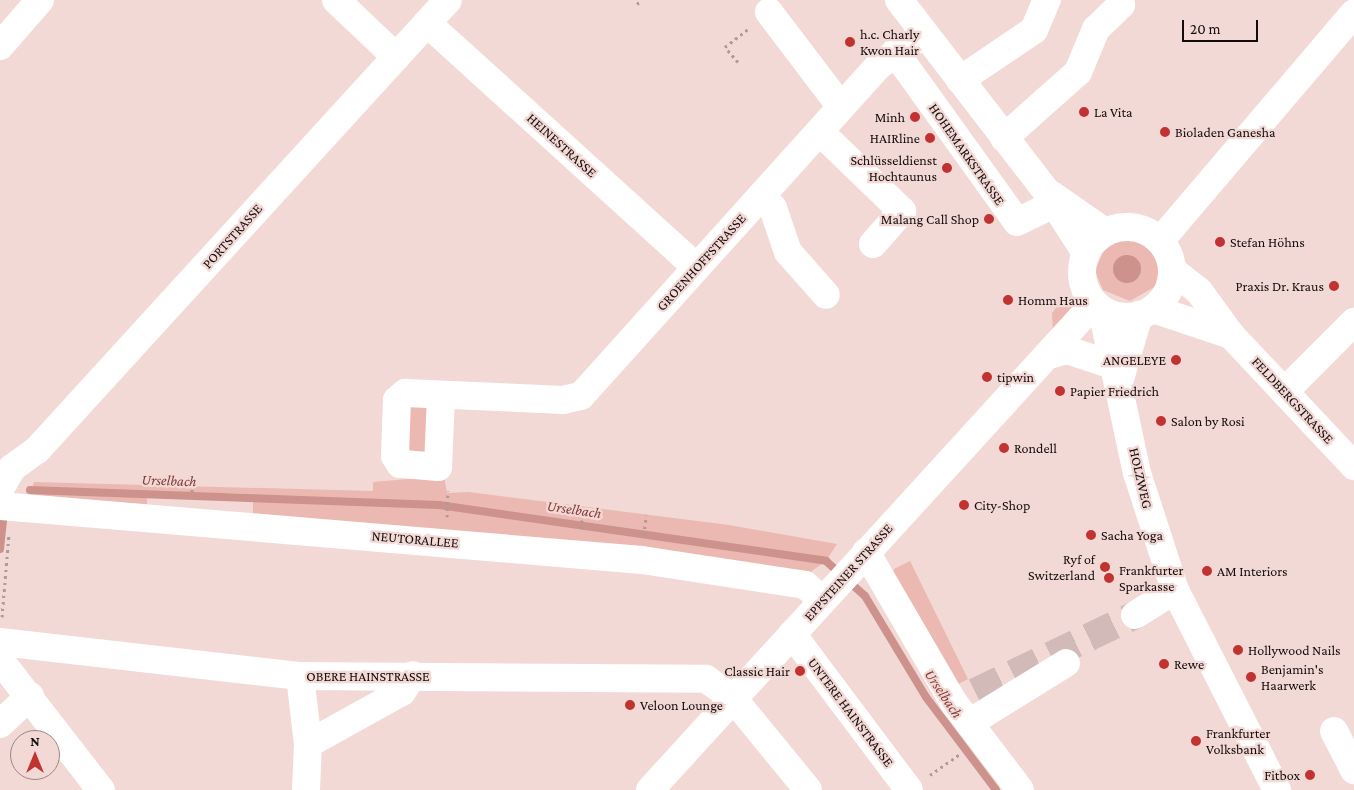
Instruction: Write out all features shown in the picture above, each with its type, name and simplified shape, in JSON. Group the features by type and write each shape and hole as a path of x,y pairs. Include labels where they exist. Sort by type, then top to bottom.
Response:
{"street":[{"path":"0,46 40,0"},
{"path":"336,0 396,57"},
{"name":"PORTSTRASSE","path":"5,485 448,0"},
{"path":"899,0 1050,198 1086,253"},
{"path":"960,80 1034,30 1047,0"},
{"path":"1004,138 1078,72 1096,29 1120,5"},
{"path":"769,12 841,107"},
{"path":"1160,242 1354,13"},
{"name":"HEINESTRASSE","path":"427,23 696,267"},
{"name":"GROENHOFFSTRASSE","path":"441,395 563,400 581,396 841,107 895,52 924,34"},
{"name":"HOHEMARKSTRASSE","path":"895,52 1017,222 1050,198"},
{"path":"820,132 902,211 873,244"},
{"path":"760,197 772,208 788,252 826,295"},
{"path":"1050,198 1106,232"},
{"path":"1134,228 1160,242 1172,270 1166,294 1146,312 1114,315 1098,307 1082,274 1086,253 1106,232 1134,228"},
{"name":"FELDBERGSTRASSE","path":"1172,270 1199,291 1230,336 1290,396 1354,466"},
{"name":"EPPSTEINER STRASSE","path":"650,790 732,697 1049,355 1098,307"},
{"name":"HOLZWEG","path":"1098,307 1116,372 1137,473 1175,590 1276,790"},
{"name":"FELDBERGSTRASSE","path":"1146,312 1230,336"},
{"name":"HOLZWEG","path":"1116,372 1146,312"},
{"path":"1290,396 1354,322"},
{"path":"1290,396 1354,344"},
{"path":"1049,355 1067,350 1116,372"},
{"name":"NEUTORALLEE","path":"5,485 642,560 805,585 844,577"},
{"path":"844,577 966,706 1020,790"},
{"path":"1135,615 1175,590"},
{"name":"UNTERE HAINSTRASSE","path":"792,634 909,790"},
{"name":"OBERE HAINSTRASSE","path":"0,642 300,676 413,675 706,679 732,697 808,790"},
{"path":"0,660 30,696 101,790"},
{"path":"966,706 1066,663"},
{"path":"308,744 402,692 413,675"},
{"path":"300,676 308,744 306,790"},
{"path":"0,724 30,696"},
{"path":"1334,731 1354,770"}],"path":[{"path":"637,4 642,0"},
{"path":"738,62 725,48 769,12"},
{"path":"192,483 192,490"},
{"path":"0,625 6,556 5,485"},
{"path":"447,523 448,485"},
{"path":"580,533 584,507"},
{"path":"645,521 646,515"},
{"path":"0,555 6,556"},
{"path":"909,790 964,751"}],"shaded area":[{"path":"1125,236 1153,247 1160,266 1156,286 1130,301 1103,290 1095,271 1106,244"},
{"path":"1127,255 1137,259 1141,269 1137,279 1127,283 1117,279 1113,269 1117,259"},
{"path":"1074,299 1073,308 1053,336 1052,313 1059,304"},
{"path":"433,402 431,460 405,458 404,405"},
{"path":"444,476 447,493 469,492 729,525 837,544 826,561 809,573 253,515 253,494 147,491 147,507 29,498 34,482 373,491 373,482"},
{"path":"910,561 968,679 958,684 892,576 894,569"}],"waterway":[{"name":"Urselbach","path":"30,490 439,505 826,561 865,596 926,697 996,790"},
{"path":"0,549 3,518"}],"tunnel":[{"path":"975,692 1135,615"}],"place":[{"name":"h.c. Charly Kwon Hair","path":"850,42"},
{"name":"La Vita","path":"1084,112"},
{"name":"Minh","path":"915,117"},
{"name":"Bioladen Ganesha","path":"1165,132"},
{"name":"HAIRline","path":"930,138"},
{"name":"Schlüsseldienst Hochtaunus","path":"947,168"},
{"name":"Malang Call Shop","path":"989,219"},
{"name":"Stefan Höhns","path":"1220,242"},
{"name":"Praxis Dr. Kraus","path":"1334,286"},
{"name":"Homm Haus","path":"1008,300"},
{"name":"ANGELEYE","path":"1176,360"},
{"name":"tipwin","path":"987,377"},
{"name":"Papier Friedrich","path":"1060,391"},
{"name":"Salon by Rosi","path":"1161,421"},
{"name":"Rondell","path":"1004,448"},
{"name":"City-Shop","path":"964,505"},
{"name":"Sacha Yoga","path":"1091,535"},
{"name":"Ryf of Switzerland","path":"1105,567"},
{"name":"AM Interiors","path":"1207,571"},
{"name":"Frankfurter Sparkasse","path":"1109,578"},
{"name":"Hollywood Nails","path":"1238,650"},
{"name":"Rewe","path":"1164,664"},
{"name":"Classic Hair","path":"800,671"},
{"name":"Benjamin's Haarwerk","path":"1251,677"},
{"name":"Veloon Lounge","path":"630,705"},
{"name":"Frankfurter Volksbank","path":"1196,741"},
{"name":"Fitbox","path":"1310,775"}]}
